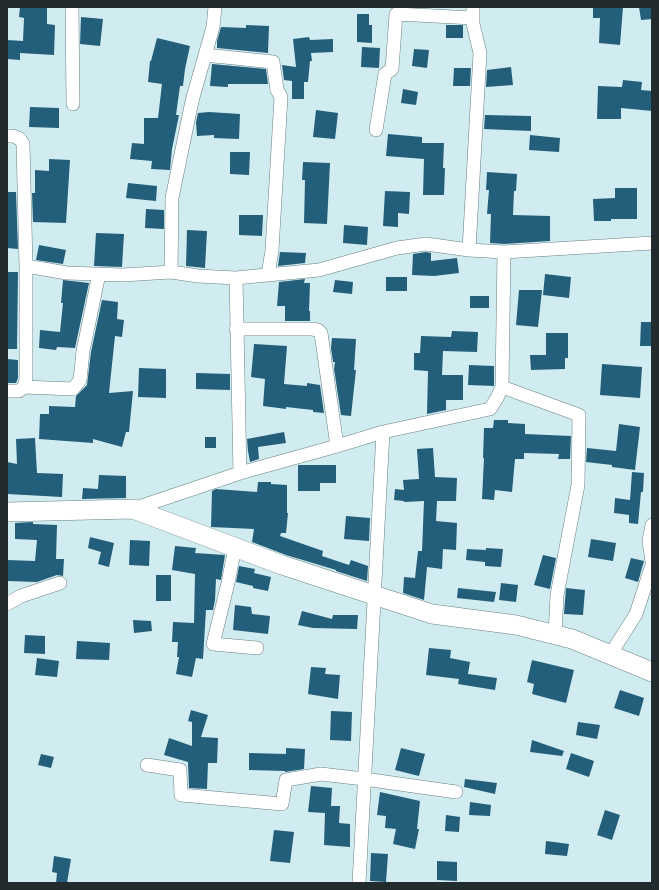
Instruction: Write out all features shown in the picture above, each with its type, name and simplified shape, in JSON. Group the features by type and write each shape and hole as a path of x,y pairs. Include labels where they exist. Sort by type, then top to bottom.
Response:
{"main road":[{"path":"7,512 133,509 282,565 432,614 516,625 572,639 652,672"}],"street":[{"path":"72,7 73,104"},
{"path":"171,272 172,198 192,101 213,27 215,7"},
{"path":"376,130 385,74 392,69 396,14 473,13 480,53 470,250"},
{"path":"205,55 273,62 277,90 281,98 272,250 268,275"},
{"path":"7,136 13,136 20,139 23,144 26,266 26,379 24,387 19,391 7,391"},
{"path":"26,266 67,273 123,275 171,272 198,276 236,278 319,270 397,248 426,244 470,250 504,252 652,243"},
{"path":"133,509 240,473 383,432 490,409 502,387 504,252"},
{"path":"24,387 73,389 80,380 83,351 99,274"},
{"path":"236,278 240,473"},
{"path":"236,329 312,329 318,330 321,333 337,446"},
{"path":"502,387 578,415 578,485 557,595 555,635"},
{"path":"358,883 383,432"},
{"path":"652,525 649,541 652,561"},
{"path":"235,547 213,644 257,648"},
{"path":"610,655 636,614 652,565"},
{"path":"7,604 21,596 60,583"},
{"path":"147,765 180,770 181,795 282,804 286,780 321,774 456,792"}],"building":[{"path":"20,7 47,7 47,24 55,25 54,55 20,53 20,60 7,59 7,40 23,41 24,18 19,17"},
{"path":"593,7 623,7 620,45 599,43 600,18 593,18"},
{"path":"639,7 652,7 652,19 641,20"},
{"path":"357,14 369,14 369,25 372,25 372,43 357,42"},
{"path":"81,17 103,19 100,46 80,44"},
{"path":"246,25 269,26 268,53 217,48 217,41 221,27 246,28"},
{"path":"446,25 463,25 463,38 446,38"},
{"path":"309,37 310,40 333,39 333,52 311,53 312,61 310,61 308,82 304,82 304,99 292,99 292,81 284,80 282,65 296,67 293,39"},
{"path":"157,38 190,46 183,86 180,86 176,115 179,115 172,149 170,170 151,169 152,161 130,159 132,143 144,144 144,118 158,118 162,84 148,82 150,61"},
{"path":"362,47 380,48 379,68 361,67"},
{"path":"414,49 429,50 427,68 412,66"},
{"path":"212,64 266,69 268,84 228,84 228,87 210,86"},
{"path":"511,67 513,85 486,87 487,70"},
{"path":"454,68 471,68 470,86 453,86"},
{"path":"623,80 642,82 641,90 652,91 652,111 621,108 621,119 597,119 598,86 622,87"},
{"path":"403,89 418,92 416,105 401,103"},
{"path":"30,107 59,108 59,128 29,127"},
{"path":"316,110 338,113 335,139 313,137"},
{"path":"209,112 240,114 239,139 214,138 214,135 197,136 196,122 198,113"},
{"path":"485,115 531,116 531,131 484,129"},
{"path":"388,134 422,137 422,143 444,143 444,195 423,195 424,159 386,156"},
{"path":"530,135 560,138 559,152 529,150"},
{"path":"230,152 250,152 249,175 230,174"},
{"path":"49,159 70,160 66,223 33,222 32,193 35,193 35,170 49,171"},
{"path":"303,162 330,163 327,224 304,223 305,180 302,180"},
{"path":"487,172 517,174 516,191 514,191 513,215 550,216 550,241 504,244 490,243 491,214 487,214 489,190 486,190"},
{"path":"128,183 157,186 156,201 126,198"},
{"path":"615,188 637,188 637,219 611,219 611,221 594,221 593,199 615,198"},
{"path":"385,191 410,192 409,214 398,213 398,227 383,226"},
{"path":"7,192 16,192 18,249 7,248"},
{"path":"146,209 164,210 164,229 145,228"},
{"path":"239,215 263,215 262,236 239,235"},
{"path":"344,225 368,227 367,245 343,243"},
{"path":"187,230 207,231 205,268 186,266"},
{"path":"96,233 124,234 122,267 94,266"},
{"path":"39,245 66,250 63,264 36,260"},
{"path":"280,252 306,253 305,263 278,266"},
{"path":"426,252 431,253 431,261 457,258 459,273 434,276 412,275 413,254"},
{"path":"7,272 18,272 17,349 7,349"},
{"path":"545,274 571,277 569,298 543,295"},
{"path":"386,277 407,277 407,291 386,291"},
{"path":"305,279 304,283 310,283 310,321 285,321 285,306 277,306 279,282"},
{"path":"63,280 89,283 75,348 57,347 56,350 39,348 40,330 60,332 63,303 61,303"},
{"path":"335,280 353,282 352,294 333,292"},
{"path":"519,290 542,290 538,327 516,325"},
{"path":"470,296 489,296 489,308 470,308"},
{"path":"102,300 118,302 117,319 124,320 122,337 115,336 109,393 133,391 129,432 126,432 122,447 93,439 93,443 39,439 40,414 49,414 49,406 75,407 76,396 87,385 91,352"},
{"path":"641,322 652,322 652,346 640,346"},
{"path":"452,331 478,332 477,352 443,351 442,375 463,375 463,400 446,400 446,410 427,414 428,371 414,370 414,353 420,353 421,336 451,337"},
{"path":"546,333 568,333 568,358 565,358 565,369 531,370 530,355 546,355"},
{"path":"332,338 356,339 354,370 356,370 351,416 341,415 334,369 335,362 333,362 331,348"},
{"path":"254,344 287,346 284,384 307,386 307,383 320,385 324,413 313,412 313,410 263,406 265,379 251,377"},
{"path":"7,359 18,360 18,378 16,383 7,383"},
{"path":"602,364 642,367 640,398 600,395"},
{"path":"469,365 494,366 494,386 468,385"},
{"path":"139,368 166,369 166,398 138,397"},
{"path":"196,373 230,374 230,390 196,389"},
{"path":"494,420 508,420 508,423 525,424 525,434 571,436 570,459 558,459 559,454 524,453 524,459 515,459 512,492 495,490 494,500 482,499 484,428 493,428"},
{"path":"619,424 640,427 635,470 612,467 612,465 586,462 587,448 616,451"},
{"path":"284,432 286,443 258,447 259,459 250,462 247,439"},
{"path":"205,437 216,437 216,448 205,448"},
{"path":"35,438 37,473 63,474 62,497 7,494 7,462 17,464 16,439"},
{"path":"433,448 435,477 457,478 456,501 437,501 436,521 457,523 456,550 443,549 442,569 427,567 424,600 403,593 404,577 415,578 418,551 422,551 424,501 404,502 394,500 395,489 404,490 403,480 419,479 417,449"},
{"path":"298,465 336,465 336,483 320,483 320,491 298,491"},
{"path":"632,472 644,473 643,492 641,492 638,524 629,523 629,515 614,513 615,498 630,500"},
{"path":"99,475 126,476 126,498 82,499 83,488 98,489"},
{"path":"258,482 271,482 271,484 287,485 288,513 286,533 281,533 280,536 323,551 322,556 349,565 351,560 368,566 367,581 286,555 252,542 254,529 211,527 212,491 216,489 257,492"},
{"path":"346,516 370,518 369,541 344,539"},
{"path":"33,522 33,524 57,525 56,559 64,559 63,576 57,575 37,582 7,581 7,560 35,561 37,540 15,539 15,523"},
{"path":"90,537 114,543 109,567 98,564 101,552 88,548"},
{"path":"591,539 616,543 613,561 588,557"},
{"path":"130,540 150,541 149,566 129,565"},
{"path":"175,546 196,548 195,553 225,555 221,580 216,579 213,610 206,610 203,659 196,658 192,677 176,674 179,657 177,657 178,642 172,642 173,622 194,623 195,574 172,570"},
{"path":"486,548 503,549 501,567 485,566 485,562 466,560 467,549 486,550"},
{"path":"543,555 556,558 550,589 534,585"},
{"path":"631,558 644,561 638,582 625,578"},
{"path":"239,566 255,569 254,573 271,577 268,591 236,582"},
{"path":"156,575 171,575 171,601 156,601"},
{"path":"501,583 518,585 516,602 499,600"},
{"path":"458,588 496,592 494,602 457,598"},
{"path":"566,588 585,590 583,615 564,614"},
{"path":"235,605 251,607 252,614 270,616 268,634 233,630"},
{"path":"302,611 332,619 333,615 358,615 357,629 313,628 298,625"},
{"path":"133,620 151,621 152,631 134,633"},
{"path":"25,635 45,636 45,654 24,653"},
{"path":"77,641 110,643 109,660 76,659"},
{"path":"429,648 451,650 450,658 470,662 468,674 497,678 495,690 458,684 459,679 426,675"},
{"path":"37,658 59,661 57,677 35,675"},
{"path":"532,660 574,670 566,703 532,694 534,684 527,682"},
{"path":"311,667 326,668 325,674 340,675 338,699 308,694"},
{"path":"620,690 644,698 639,716 614,708"},
{"path":"191,710 208,715 201,737 218,738 217,763 208,763 207,789 189,788 188,762 164,755 169,738 192,746 192,722 188,721"},
{"path":"331,711 352,712 351,741 330,740"},
{"path":"578,722 600,725 597,739 576,735"},
{"path":"532,740 564,751 562,756 530,752"},
{"path":"286,748 305,749 304,769 285,772 249,770 249,753 286,754"},
{"path":"401,748 425,754 419,776 395,770"},
{"path":"571,753 594,761 589,777 566,769"},
{"path":"41,754 54,757 51,768 38,765"},
{"path":"465,779 497,783 495,794 464,787"},
{"path":"311,786 332,788 331,806 340,806 339,823 350,824 350,847 324,845 325,813 308,812"},
{"path":"380,792 420,801 417,829 419,829 415,849 393,844 396,829 385,828 386,816 377,815"},
{"path":"470,802 491,805 490,816 469,815"},
{"path":"605,810 620,815 612,840 597,835"},
{"path":"446,815 460,817 459,832 445,831"},
{"path":"274,830 294,832 290,863 270,861"},
{"path":"546,841 569,844 567,856 545,854"},
{"path":"371,853 388,854 386,882 370,881"},
{"path":"54,856 71,859 67,883 56,883 57,873 52,872"},
{"path":"437,861 457,862 457,881 437,880"}]}
